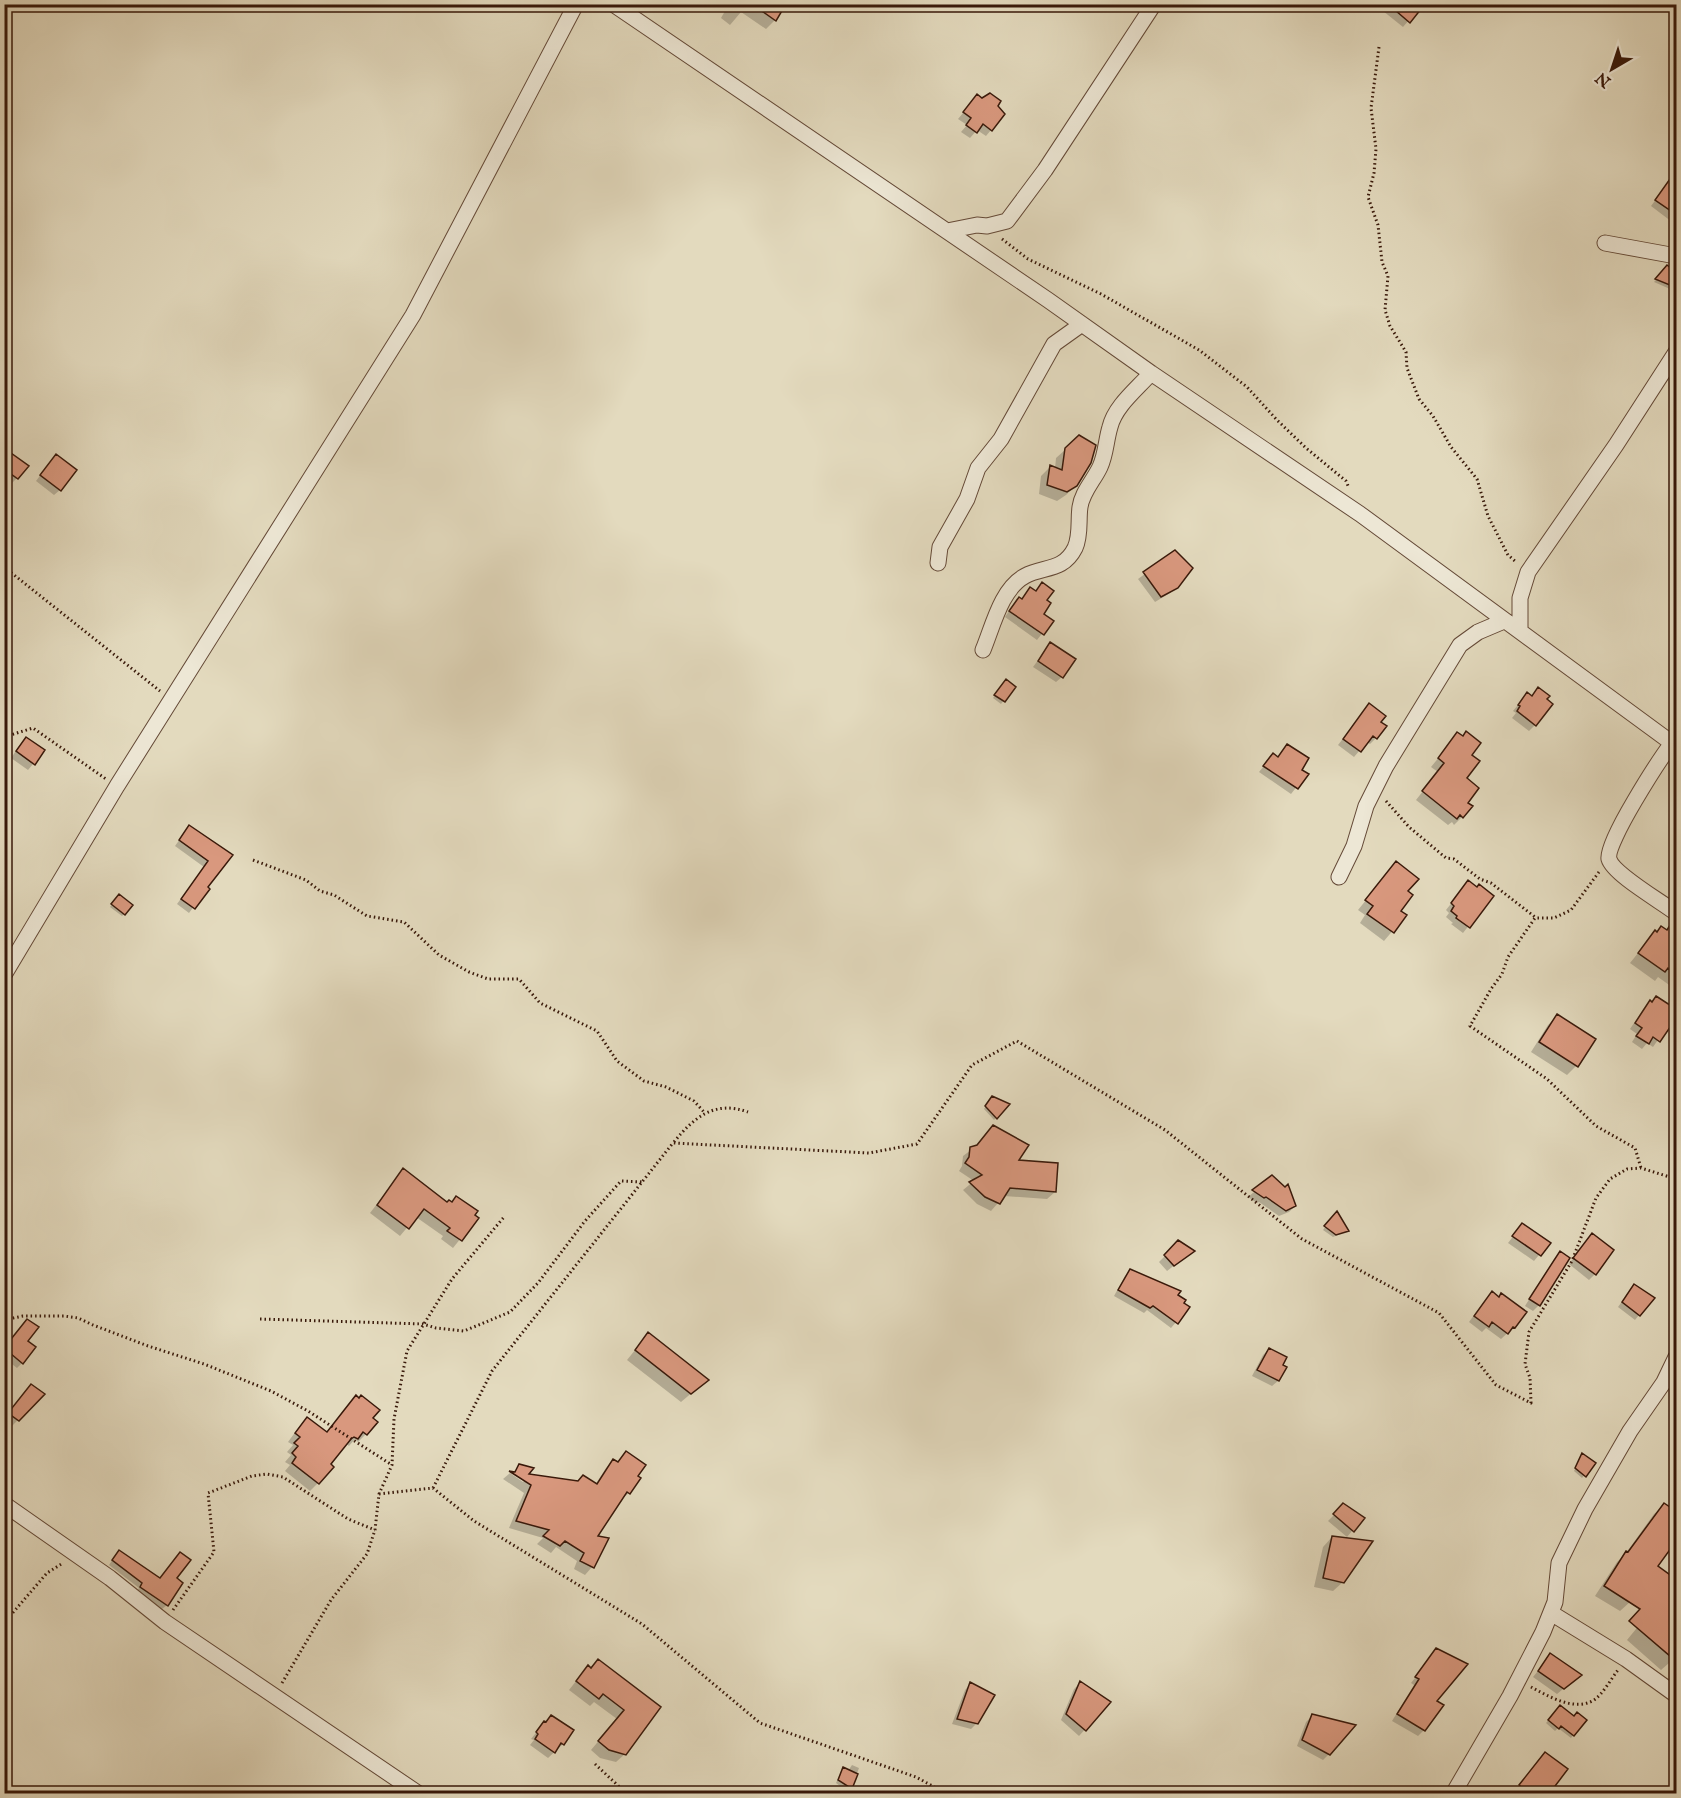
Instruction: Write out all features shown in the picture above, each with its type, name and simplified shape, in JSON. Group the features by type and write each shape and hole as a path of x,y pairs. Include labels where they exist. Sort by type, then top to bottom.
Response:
{"street":[{"path":"4,975 117,786 413,315 576,4"},
{"path":"613,4 947,231 1151,374 1360,514 1674,744 1653,770 1616,837 1610,849 1609,858 1612,865 1628,880 1677,913"},
{"path":"947,231 1007,221 1045,170 1154,4"},
{"path":"1605,243 1677,256"},
{"path":"938,563 940,547 967,499 978,468 1001,439 1054,344 1082,324"},
{"path":"1520,632 1520,598 1528,572 1677,352"},
{"path":"983,650 1010,589 1025,576 1051,569 1066,558 1075,547 1080,507 1084,494 1094,481 1102,464 1110,426 1115,414 1151,374"},
{"path":"1339,877 1354,846 1366,806 1375,788 1413,720 1460,645 1478,632 1504,621"},
{"path":"1453,1794 1518,1680 1551,1613 1555,1602 1559,1563 1585,1509 1630,1431 1664,1382 1677,1357"},
{"path":"4,1504 110,1578 165,1622 419,1794"},
{"path":"1551,1613 1626,1659 1677,1695"}],"path":[{"path":"1379,47 1371,108 1376,149 1374,173 1368,197 1378,225 1382,262 1388,276 1385,310 1390,326 1406,352 1407,368 1419,399 1433,416 1451,447 1477,479 1488,516 1508,555 1528,572"},
{"path":"987,226 1028,259 1101,294 1199,350 1247,387 1299,441 1346,481 1349,489"},
{"path":"4,567 171,700"},
{"path":"4,737 33,729 117,786"},
{"path":"1375,788 1409,827 1426,842 1446,858 1454,859 1480,879 1497,887 1535,918 1554,918 1571,910 1609,858"},
{"path":"253,860 285,870 306,880 320,891 334,895 367,915 404,922 439,955 469,972 488,979 519,979 540,1002 597,1032 617,1061 644,1080 666,1087 694,1101 704,1112"},
{"path":"1535,918 1508,957 1502,974 1470,1026 1546,1079 1596,1126 1635,1148 1641,1168"},
{"path":"673,1143 869,1153 917,1144 972,1065 1017,1041 1166,1130 1302,1239 1439,1313 1496,1384 1531,1403 1530,1378 1525,1364 1529,1332 1572,1261 1596,1198 1610,1179 1627,1168 1641,1168 1677,1179"},
{"path":"433,1488 492,1371 687,1126 704,1112 735,1107 748,1112"},
{"path":"260,1319 423,1324 464,1331 510,1312 538,1283 585,1221 621,1181 642,1182"},
{"path":"275,1695 331,1600 367,1554 375,1530 379,1494 392,1465 394,1419 407,1351 452,1279 504,1217"},
{"path":"4,1240 11,1254 4,1272"},
{"path":"4,1320 23,1316 78,1318 148,1346 204,1364 271,1391 308,1411 392,1465"},
{"path":"165,1622 214,1552 208,1493 252,1476 267,1474 283,1477 348,1519 375,1530"},
{"path":"379,1494 433,1488 474,1521 642,1624 760,1723 916,1777 947,1794"},
{"path":"4,1623 47,1573 77,1554"},
{"path":"1518,1680 1549,1697 1575,1704 1593,1700 1626,1659"},
{"path":"595,1764 627,1794"},
{"path":"1671,1794 1677,1783"}],"building":[{"path":"752,4 786,4 776,21"},
{"path":"1388,4 1425,4 1410,23"},
{"path":"990,93 1001,101 998,106 1005,114 992,131 983,124 977,133 966,125 971,118 963,112 977,94 982,98"},
{"path":"1677,169 1677,215 1655,200"},
{"path":"1667,265 1677,273 1677,288 1655,279"},
{"path":"1079,435 1096,445 1091,463 1077,486 1067,492 1047,485 1050,465 1062,470 1065,448"},
{"path":"4,448 29,466 18,479 4,469"},
{"path":"56,454 77,470 61,491 40,475"},
{"path":"1175,550 1193,568 1178,588 1161,597 1143,572"},
{"path":"1042,582 1054,591 1047,600 1051,603 1044,614 1054,621 1044,635 1009,611 1019,597 1022,599 1030,587 1036,591"},
{"path":"1050,642 1076,659 1063,678 1038,661"},
{"path":"1006,679 1016,687 1005,702 994,695"},
{"path":"1538,687 1550,696 1547,699 1553,704 1536,726 1517,711 1520,706 1518,705 1527,692 1532,696"},
{"path":"1369,703 1386,716 1381,722 1387,726 1377,739 1373,736 1361,752 1343,739"},
{"path":"1466,731 1481,743 1472,755 1480,761 1467,778 1479,788 1468,803 1473,806 1463,818 1460,815 1457,819 1422,791 1444,763 1438,758 1457,732 1463,736"},
{"path":"26,737 45,750 35,765 16,751"},
{"path":"1287,744 1309,758 1302,770 1309,774 1298,789 1263,766 1273,753 1278,757"},
{"path":"189,825 233,855 208,887 210,889 195,909 181,899 208,861 179,840"},
{"path":"1396,861 1419,879 1408,891 1413,895 1401,911 1407,915 1394,933 1367,914 1373,906 1365,900"},
{"path":"1468,880 1477,887 1479,884 1494,896 1470,928 1456,918 1457,916 1451,911 1454,906 1451,903"},
{"path":"119,894 133,905 125,915 111,904"},
{"path":"1672,922 1677,923 1677,975 1668,968 1665,972 1638,953 1655,930 1657,932 1661,926 1667,930"},
{"path":"1656,996 1673,1007 1671,1011 1677,1014 1677,1017 1660,1042 1653,1037 1649,1044 1636,1036 1642,1028 1635,1023 1650,1000 1652,1002"},
{"path":"1557,1014 1596,1039 1578,1067 1539,1042"},
{"path":"992,1096 1010,1104 997,1119 985,1106"},
{"path":"993,1125 1029,1145 1019,1160 1058,1163 1056,1192 1010,1188 1000,1204 985,1197 969,1182 982,1175 965,1163 969,1157 970,1147 977,1145"},
{"path":"403,1168 447,1202 449,1200 452,1202 456,1196 478,1211 475,1215 479,1218 462,1241 447,1231 450,1228 424,1209 409,1229 377,1205"},
{"path":"1272,1175 1285,1187 1288,1184 1296,1206 1286,1211 1252,1190"},
{"path":"1337,1211 1349,1231 1336,1235 1324,1226"},
{"path":"1522,1223 1551,1243 1541,1256 1512,1236"},
{"path":"1592,1233 1614,1250 1596,1275 1573,1258"},
{"path":"1178,1240 1195,1251 1174,1266 1164,1255"},
{"path":"1560,1251 1570,1258 1540,1306 1529,1299"},
{"path":"1130,1269 1181,1291 1178,1295 1186,1300 1184,1303 1190,1307 1178,1324 1153,1306 1150,1308 1118,1290"},
{"path":"1634,1284 1655,1298 1640,1316 1622,1302"},
{"path":"1492,1291 1499,1297 1501,1293 1527,1312 1508,1334 1492,1322 1489,1327 1474,1316"},
{"path":"27,1319 39,1327 28,1341 36,1347 23,1364 4,1348"},
{"path":"648,1332 709,1380 691,1394 635,1350"},
{"path":"1269,1348 1287,1357 1283,1365 1287,1367 1279,1381 1257,1370"},
{"path":"31,1384 45,1394 19,1421 8,1413"},
{"path":"356,1395 359,1398 361,1395 380,1410 373,1418 378,1422 367,1435 363,1432 358,1439 354,1437 351,1439 331,1464 334,1467 319,1484 292,1463 296,1457 292,1453 298,1446 294,1443 300,1437 295,1433 307,1417 327,1432"},
{"path":"626,1451 646,1465 638,1476 641,1478 630,1494 627,1492 598,1536 609,1538 594,1568 580,1561 584,1553 565,1541 560,1546 543,1536 549,1530 516,1521 531,1485 509,1471 515,1472 519,1464 534,1468 529,1474 578,1481 583,1475 597,1484 613,1459 618,1462"},
{"path":"1582,1453 1596,1463 1586,1477 1575,1468"},
{"path":"1343,1503 1365,1518 1354,1532 1333,1514"},
{"path":"1664,1503 1677,1512 1677,1540 1658,1566 1677,1580 1677,1662 1629,1621 1640,1609 1604,1586 1626,1551 1628,1552"},
{"path":"1332,1536 1373,1541 1344,1583 1323,1578"},
{"path":"119,1550 160,1578 180,1552 191,1560 177,1578 183,1583 168,1606 140,1587 142,1583 112,1560"},
{"path":"1436,1648 1468,1664 1437,1701 1444,1705 1425,1731 1397,1714 1419,1679 1415,1677"},
{"path":"1550,1653 1582,1675 1564,1689 1538,1671"},
{"path":"598,1659 661,1707 626,1755 609,1750 598,1741 624,1710 603,1694 599,1699 576,1681 588,1665 591,1668"},
{"path":"1080,1681 1111,1702 1086,1731 1066,1714"},
{"path":"970,1682 995,1695 978,1724 957,1719"},
{"path":"1560,1705 1574,1716 1577,1712 1587,1720 1574,1736 1561,1726 1559,1729 1548,1720"},
{"path":"1312,1714 1356,1725 1330,1755 1302,1740"},
{"path":"551,1715 574,1730 564,1745 561,1743 555,1753 535,1739 538,1734 536,1732"},
{"path":"1545,1752 1568,1769 1549,1794 1530,1794 1519,1785"},
{"path":"843,1767 858,1774 852,1789 838,1780"}]}
